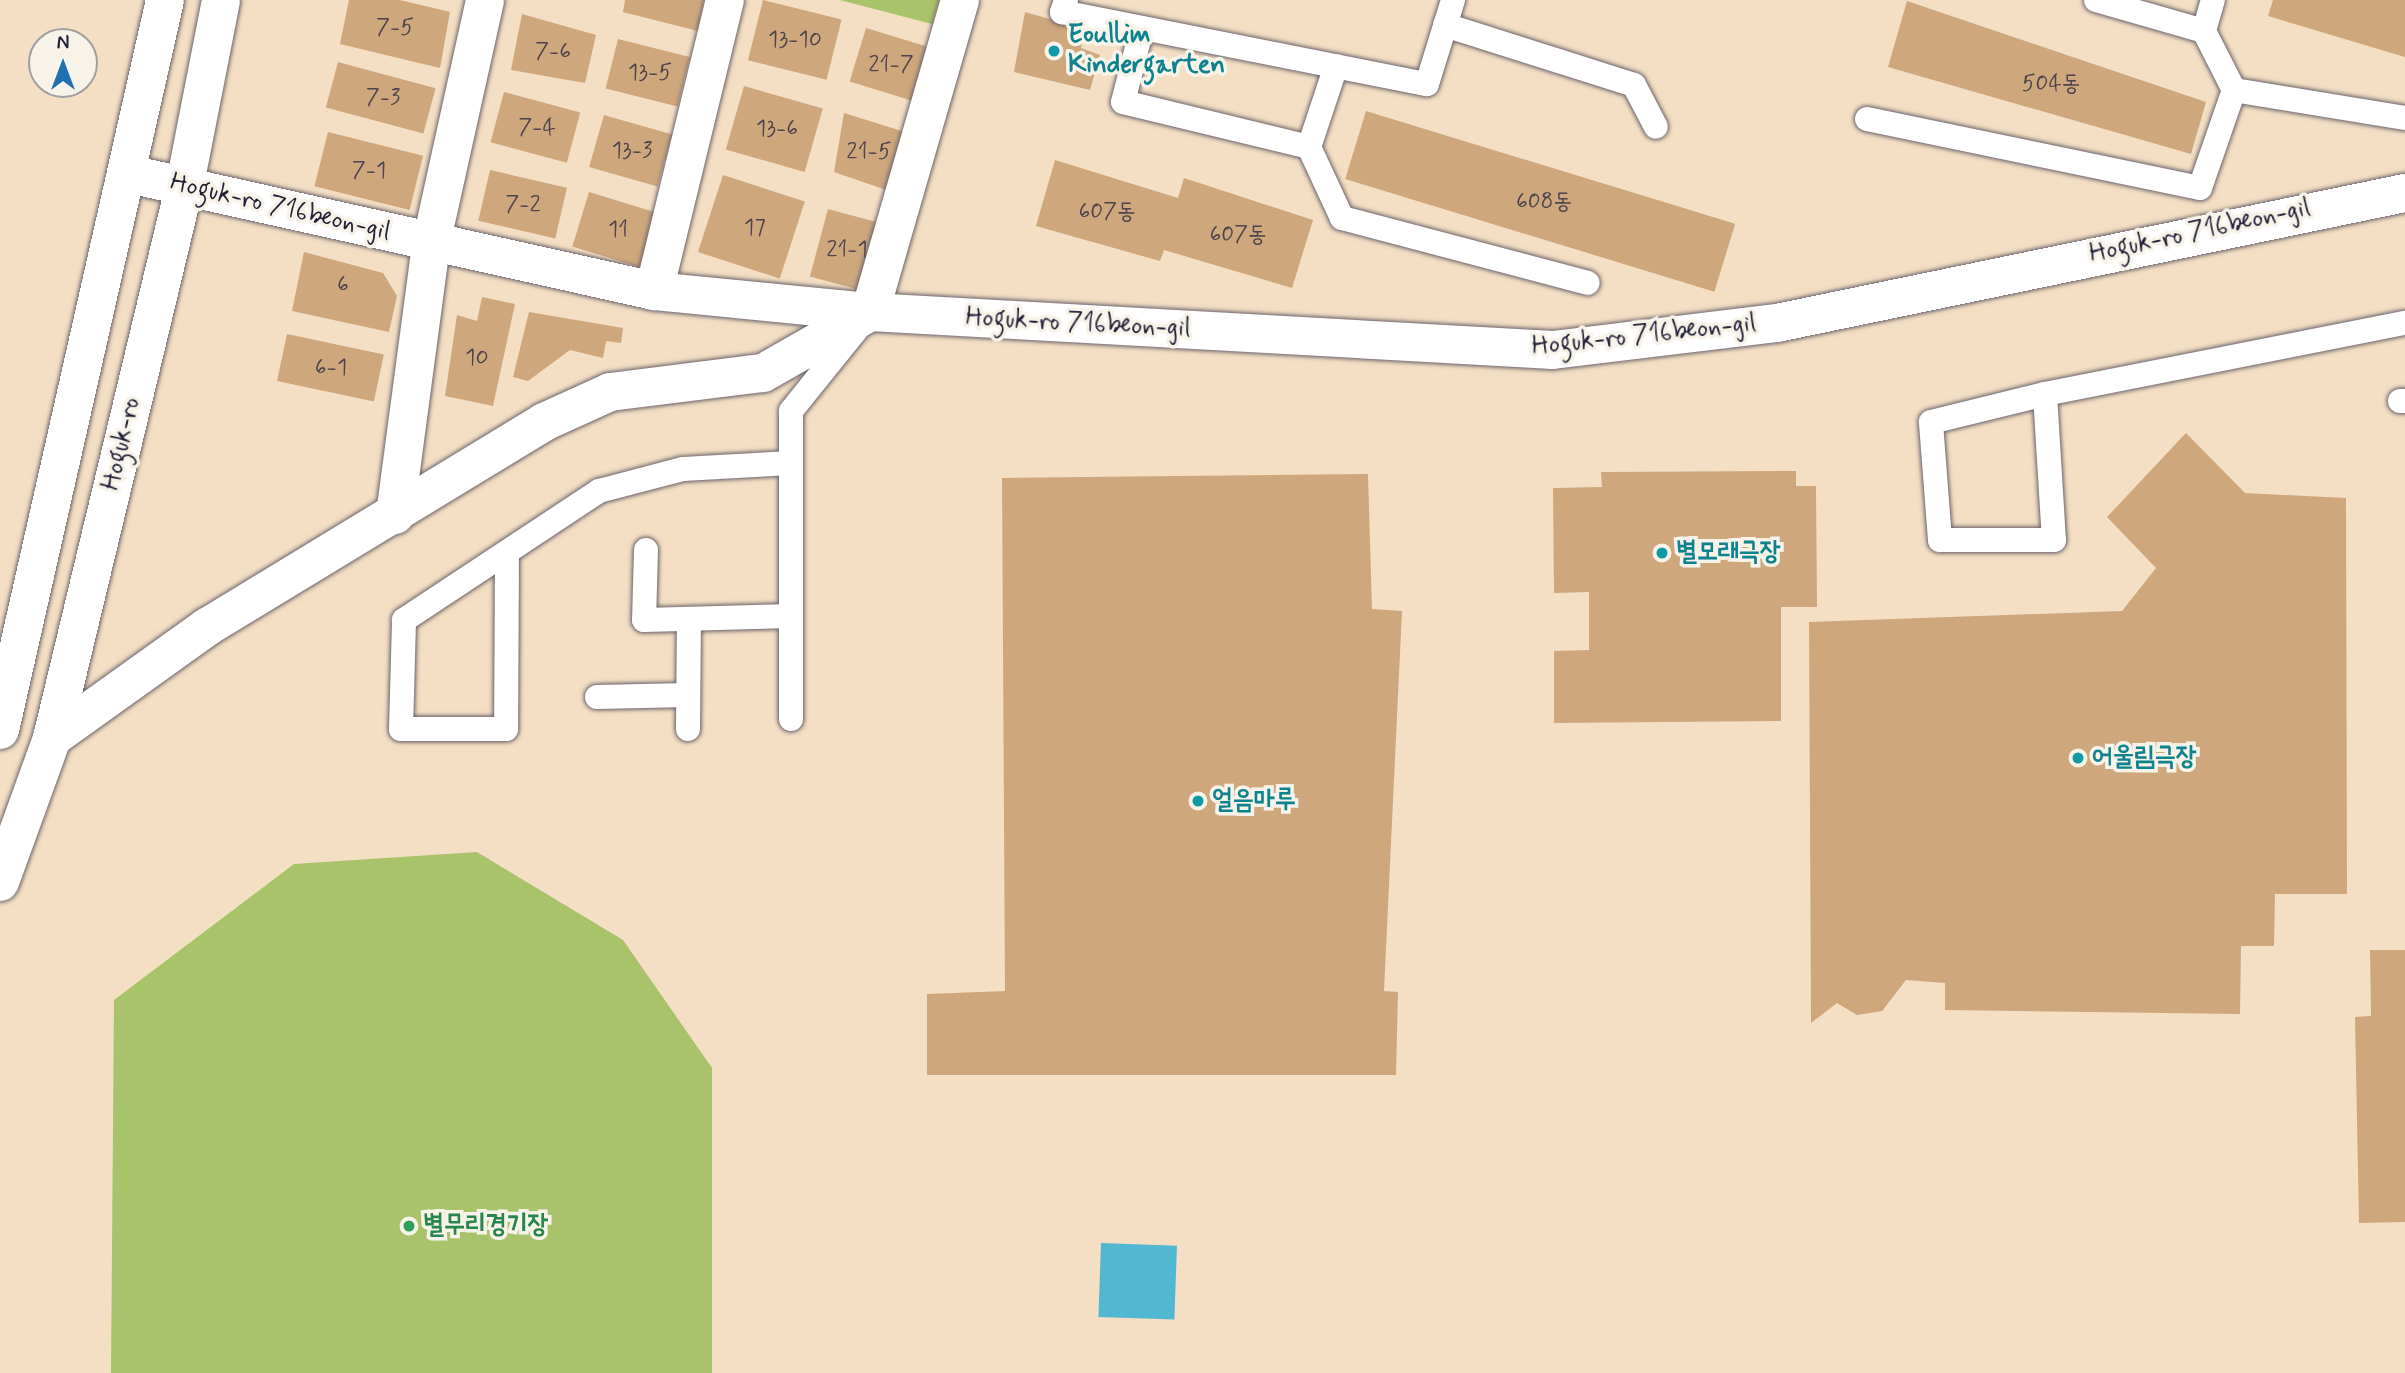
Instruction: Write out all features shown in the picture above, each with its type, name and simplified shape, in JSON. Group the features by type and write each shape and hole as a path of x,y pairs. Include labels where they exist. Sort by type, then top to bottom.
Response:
{"street":[{"name":"Hoguk-ro","path":"0,730 129,174 165,0"},
{"name":"Hoguk-ro","path":"0,882 52,738 185,184 221,0"},
{"path":"396,515 431,244 485,0"},
{"path":"654,291 725,0"},
{"path":"52,738 207,627 396,515 544,422 610,392 763,373 870,313 960,0"},
{"name":"Hoguk-ro 716beon-gil","path":"129,174 185,184 431,244 654,291 870,313 1553,350 1777,323 2405,193"}],"lane":[{"path":"1066,0 1062,12 1427,84 1452,0"},
{"path":"2096,0 2204,31"},
{"path":"1867,119 2200,188 2234,90 2204,31 2213,0"},
{"path":"1445,25 1634,85 1656,127"},
{"path":"1142,28 1123,102 1309,147"},
{"path":"1336,66 1309,147 1342,218 1588,283"},
{"path":"2234,90 2405,118"},
{"path":"792,719 791,411 870,313"},
{"path":"2045,394 2054,540 1940,540 1931,422 2045,394 2405,323"},
{"path":"507,554 506,729 401,729 404,620 599,491 684,469 791,463"},
{"path":"646,550 644,620 791,616"},
{"path":"688,729 690,619"},
{"path":"597,697 688,695"}],"green space":[{"path":"840,0 939,0 932,24"},
{"path":"477,852 623,940 712,1068 712,1373 111,1373 114,1000 294,864"}],"water":[{"path":"1101,1243 1177,1246 1174,1320 1098,1317"}],"building":[{"path":"349,0 400,0 450,12 440,68 340,44"},
{"path":"625,0 704,0 698,31 623,12"},
{"path":"763,0 842,20 827,80 748,60"},
{"path":"2273,0 2405,0 2405,57 2268,16"},
{"path":"1907,1 2206,102 2191,154 1888,67"},
{"name":"Eoullim Kindergarten","path":"1025,12 1085,29 1081,48 1100,55 1090,90 1014,72"},
{"path":"522,14 596,35 585,83 511,70"},
{"path":"866,28 930,48 914,101 850,82"},
{"path":"618,39 690,57 677,106 606,88"},
{"path":"338,62 436,88 423,134 326,107"},
{"path":"744,86 823,109 805,172 726,149"},
{"path":"504,92 580,112 567,163 491,142"},
{"path":"1366,111 1735,224 1714,292 1345,179"},
{"path":"844,113 905,132 892,192 834,172"},
{"path":"604,115 672,135 657,186 589,167"},
{"path":"328,132 423,156 410,210 314,186"},
{"path":"1055,160 1178,198 1184,178 1313,220 1292,288 1164,250 1160,261 1036,226"},
{"path":"490,170 567,188 555,238 478,221"},
{"path":"723,175 805,202 780,279 698,252"},
{"path":"589,192 656,212 639,267 572,247"},
{"path":"828,209 882,223 864,291 810,277"},
{"path":"304,252 383,273 397,296 389,332 292,311"},
{"path":"482,297 515,304 493,406 445,396 457,315 477,321"},
{"path":"529,312 623,328 621,343 606,341 603,358 570,350 528,381 513,377"},
{"path":"287,334 384,355 374,402 277,381"},
{"name":"어울림극장","path":"2186,433 2245,493 2346,498 2347,894 2275,894 2274,946 2241,946 2240,1014 1945,1010 1945,983 1906,980 1882,1011 1857,1015 1837,1003 1811,1023 1809,622 2122,611 2156,568 2107,517"},
{"name":"별모래극장","path":"1796,471 1796,486 1816,486 1817,607 1781,607 1781,721 1554,723 1554,651 1589,650 1589,592 1554,593 1553,488 1602,487 1601,472"},
{"name":"얼음마루","path":"1368,474 1372,609 1402,611 1384,991 1398,992 1396,1075 927,1075 927,994 1005,991 1002,478"},
{"path":"2370,950 2405,950 2405,1222 2359,1223 2355,1017 2371,1016"}],"place":[{"name":"Eoullim Kindergarten","path":"1054,51"},
{"name":"별모래극장","path":"1662,553"},
{"name":"어울림극장","path":"2078,758"},
{"name":"얼음마루","path":"1198,801"},
{"name":"별무리경기장","path":"409,1226"}]}
